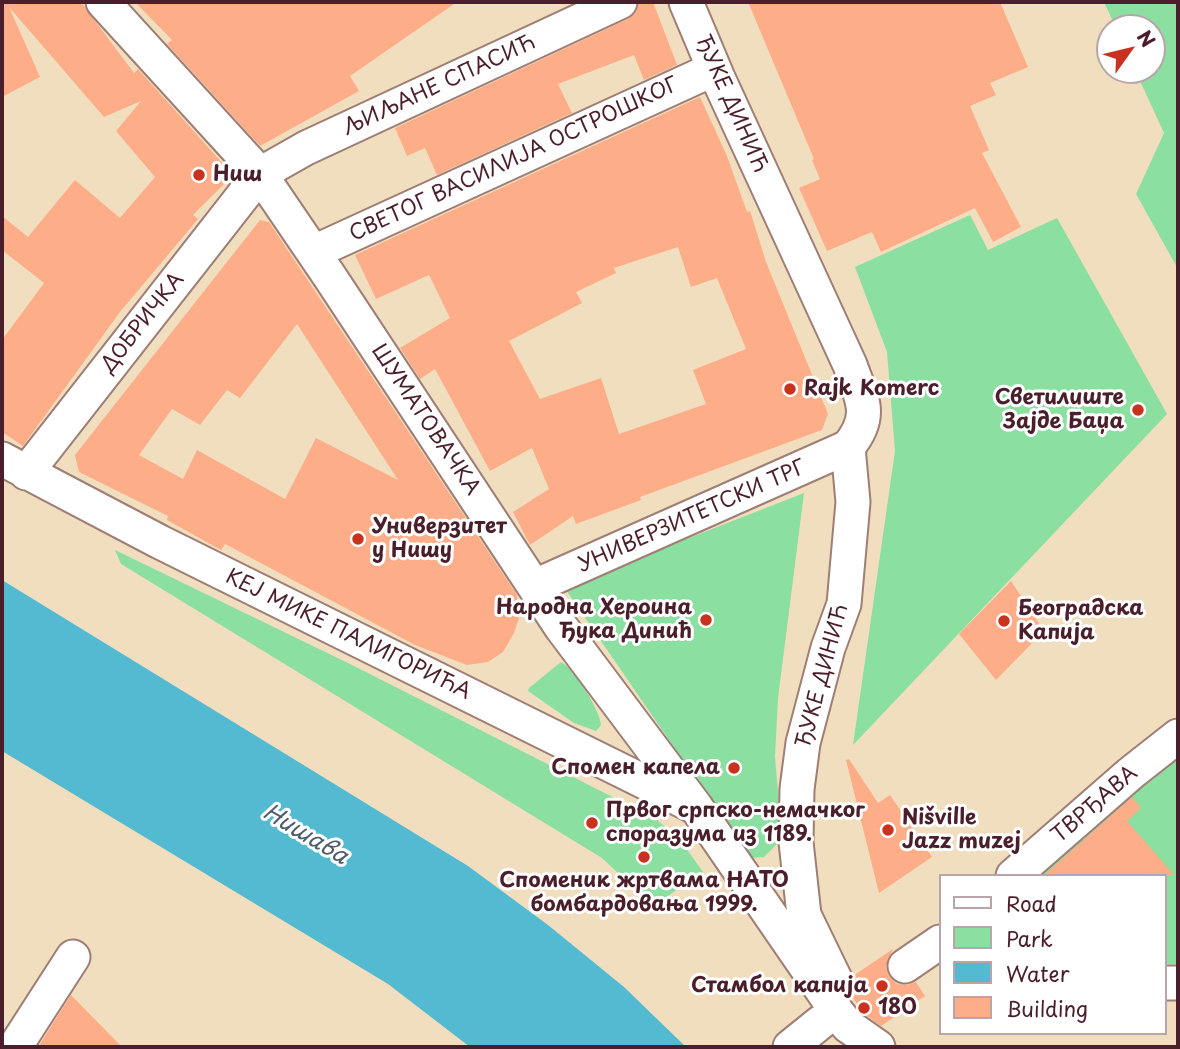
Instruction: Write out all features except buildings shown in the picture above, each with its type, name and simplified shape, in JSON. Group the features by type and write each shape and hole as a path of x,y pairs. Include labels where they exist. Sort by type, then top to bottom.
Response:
{"street":[{"name":"ШУМАТОВАЧКА","path":"103,2 260,174 561,627 696,807 843,1013"},
{"name":"ЉИЉАНЕ СПАСИЋ","path":"260,174 306,148 620,2"},
{"name":"ЂУКЕ ДИНИЋ","path":"686,2 850,365 864,408 864,423 848,447 853,502 844,604 828,648 803,743 797,789 796,842 804,915 843,1013"},
{"name":"СВЕТОГ ВАСИЛИЈА ОСТРОШКОГ","path":"314,252 714,69"},
{"name":"ДОБРИЧКА","path":"14,466 260,174"},
{"name":"УНИВЕРЗИТЕТСКИ ТРГ","path":"535,586 848,447"},
{"name":"КЕЈ МИКЕ ПАЛИГОРИЋА","path":"14,466 197,560 696,807"},
{"name":"ТВРЂАВА","path":"1015,874 1178,736"},
{"path":"905,966 939,944"},
{"path":"15,1047 73,957"},
{"path":"790,1047 843,1013 878,1047"}],"green space":[{"path":"1104,2 1178,2 1178,269 1136,194 1164,133 1141,84 1166,84 1166,14 1110,14"},
{"path":"970,215 988,250 1057,218 1167,414 853,745 895,451 887,352 855,267"},
{"path":"804,493 778,698 775,757 780,816 779,842 764,857 750,858 564,587"},
{"path":"115,550 352,665 656,819 681,841 703,872 653,906 602,858 121,564"},
{"path":"561,662 573,673 591,700 601,725 596,731 574,723 528,691"},
{"path":"1178,736 1178,964 1166,964 1166,874 1015,874"}],"water":[{"name":"Нишава","path":"2,580 468,866 548,925 624,987 686,1047 470,1047 388,984 2,751"}],"place":[{"name":"Ниш","path":"199,175"},
{"name":"Rajk Komerc","path":"790,389"},
{"name":"Светилиште Зајде Баџа","path":"1138,410"},
{"name":"Универзитет у Нишу","path":"358,539"},
{"name":"Народна Хероина Ђука Динић","path":"706,620"},
{"name":"Београдска Капија","path":"1004,621"},
{"name":"Спомен капела","path":"734,768"},
{"name":"Првог српско-немачког споразума из 1189.","path":"592,823"},
{"name":"Nišville Jazz muzej","path":"888,830"},
{"name":"Споменик жртвама НАТО бомбардовања 1999.","path":"644,857"},
{"name":"Стамбол капија","path":"882,986"},
{"name":"180","path":"864,1008"}]}
